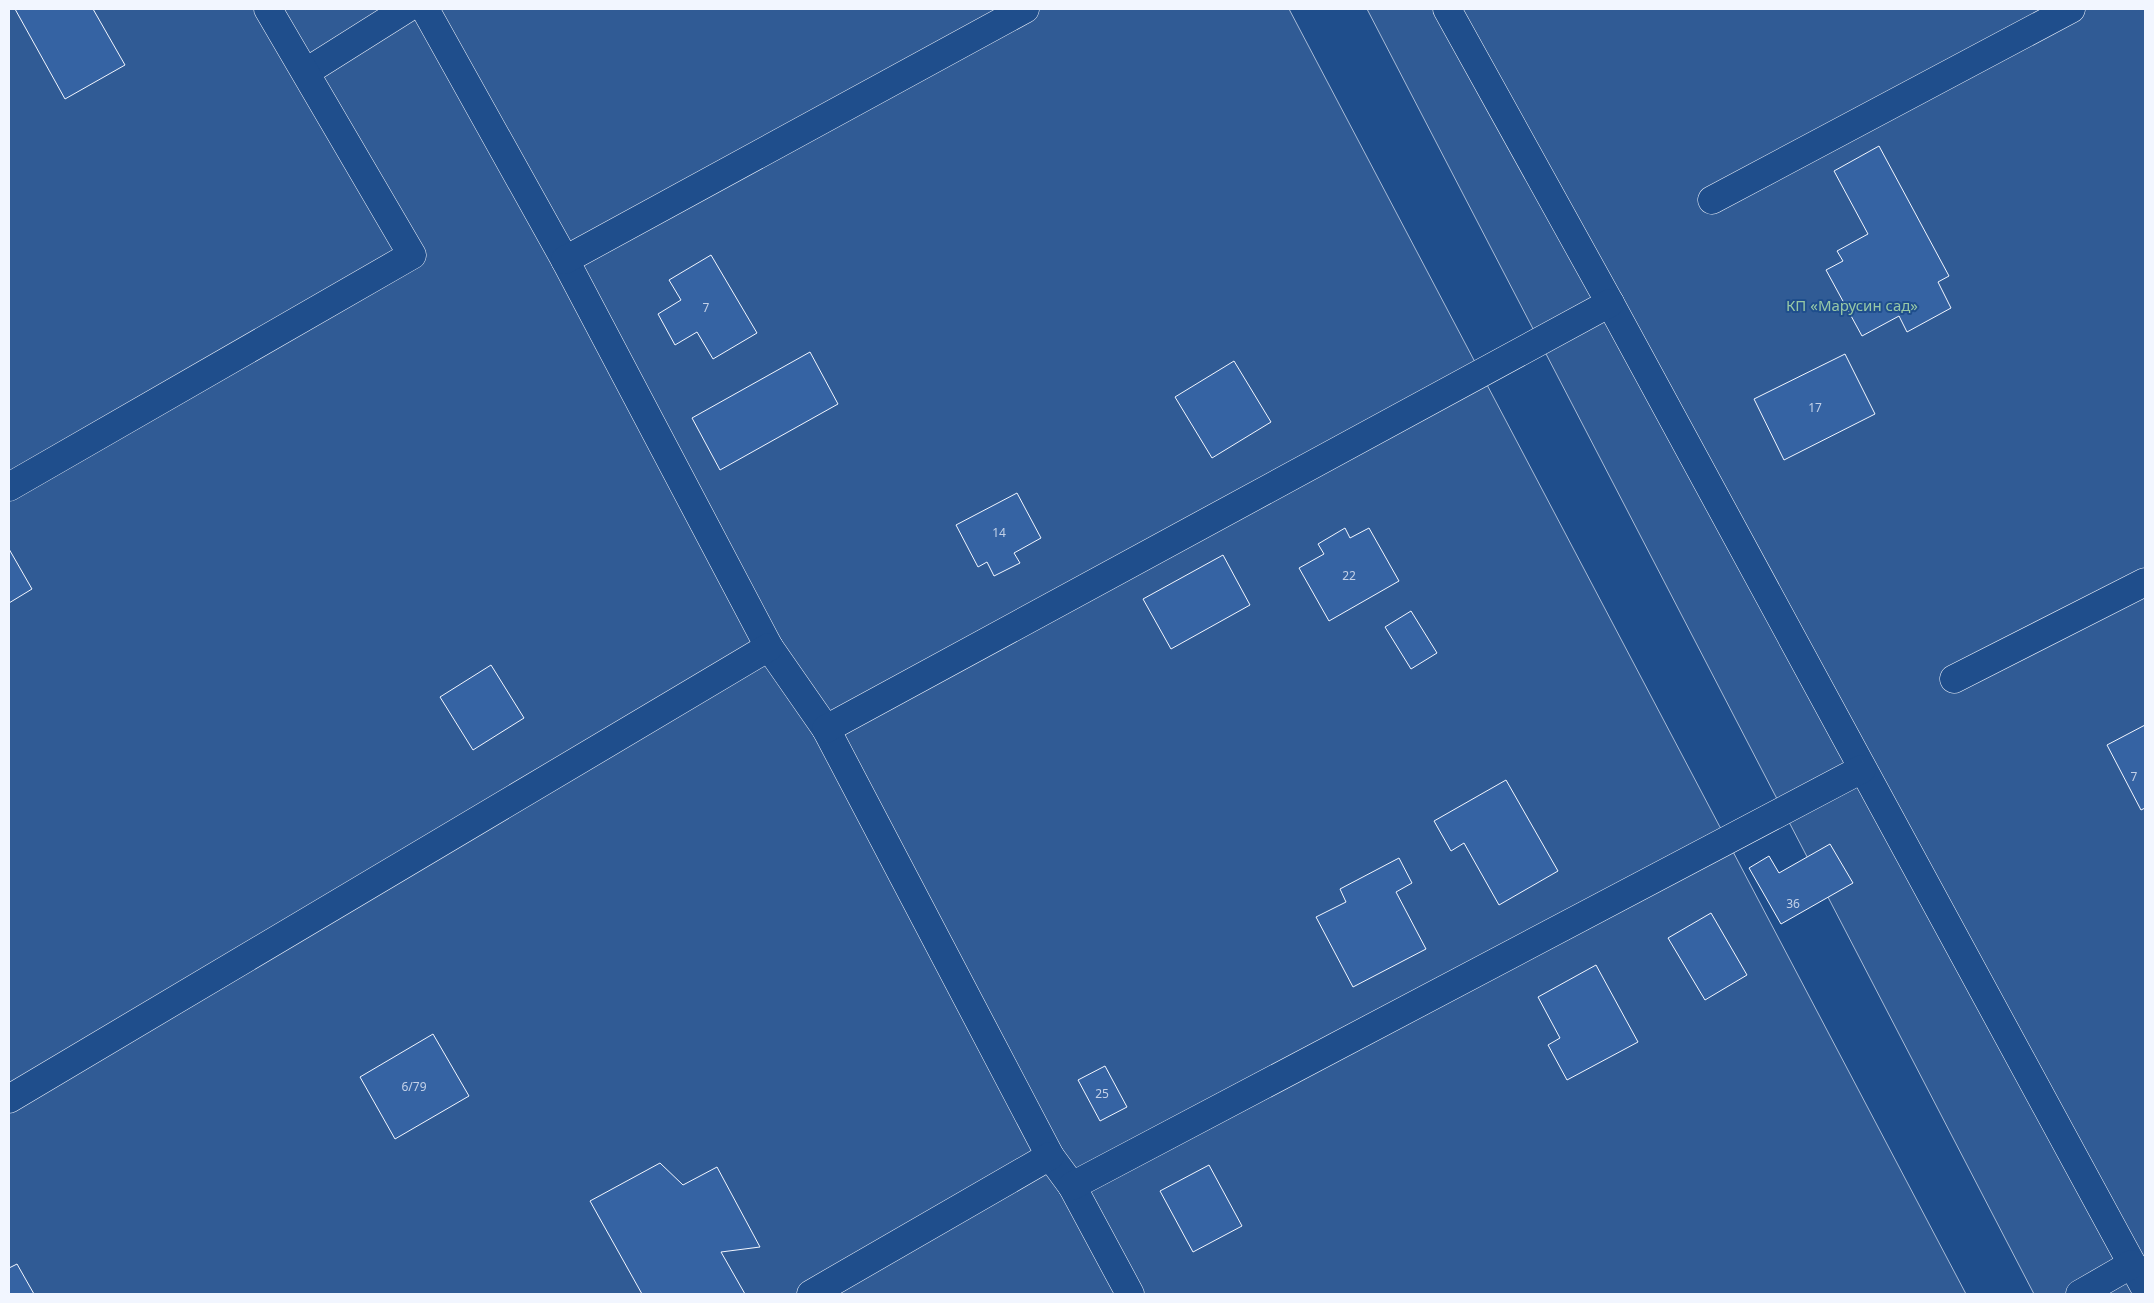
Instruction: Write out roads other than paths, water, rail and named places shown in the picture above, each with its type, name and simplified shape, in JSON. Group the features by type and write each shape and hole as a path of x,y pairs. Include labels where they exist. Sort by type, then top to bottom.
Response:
{"lane":[{"path":"9,487 412,255 268,9"},
{"path":"306,72 406,9"},
{"path":"425,9 565,260 769,648 826,729 1050,1156 1072,1186 1130,1294"},
{"path":"565,260 1026,9"},
{"path":"1447,9 1610,303 2145,1288"},
{"path":"1712,200 2071,9"},
{"path":"826,729 1610,303"},
{"path":"1954,679 2145,582"},
{"path":"9,1099 769,648"},
{"path":"1072,1186 1862,769"},
{"path":"811,1294 1050,1156"},
{"path":"2080,1294 2132,1264"}],"park label":[{"name":"КП «Марусин сад»","path":"1852,305"}]}
